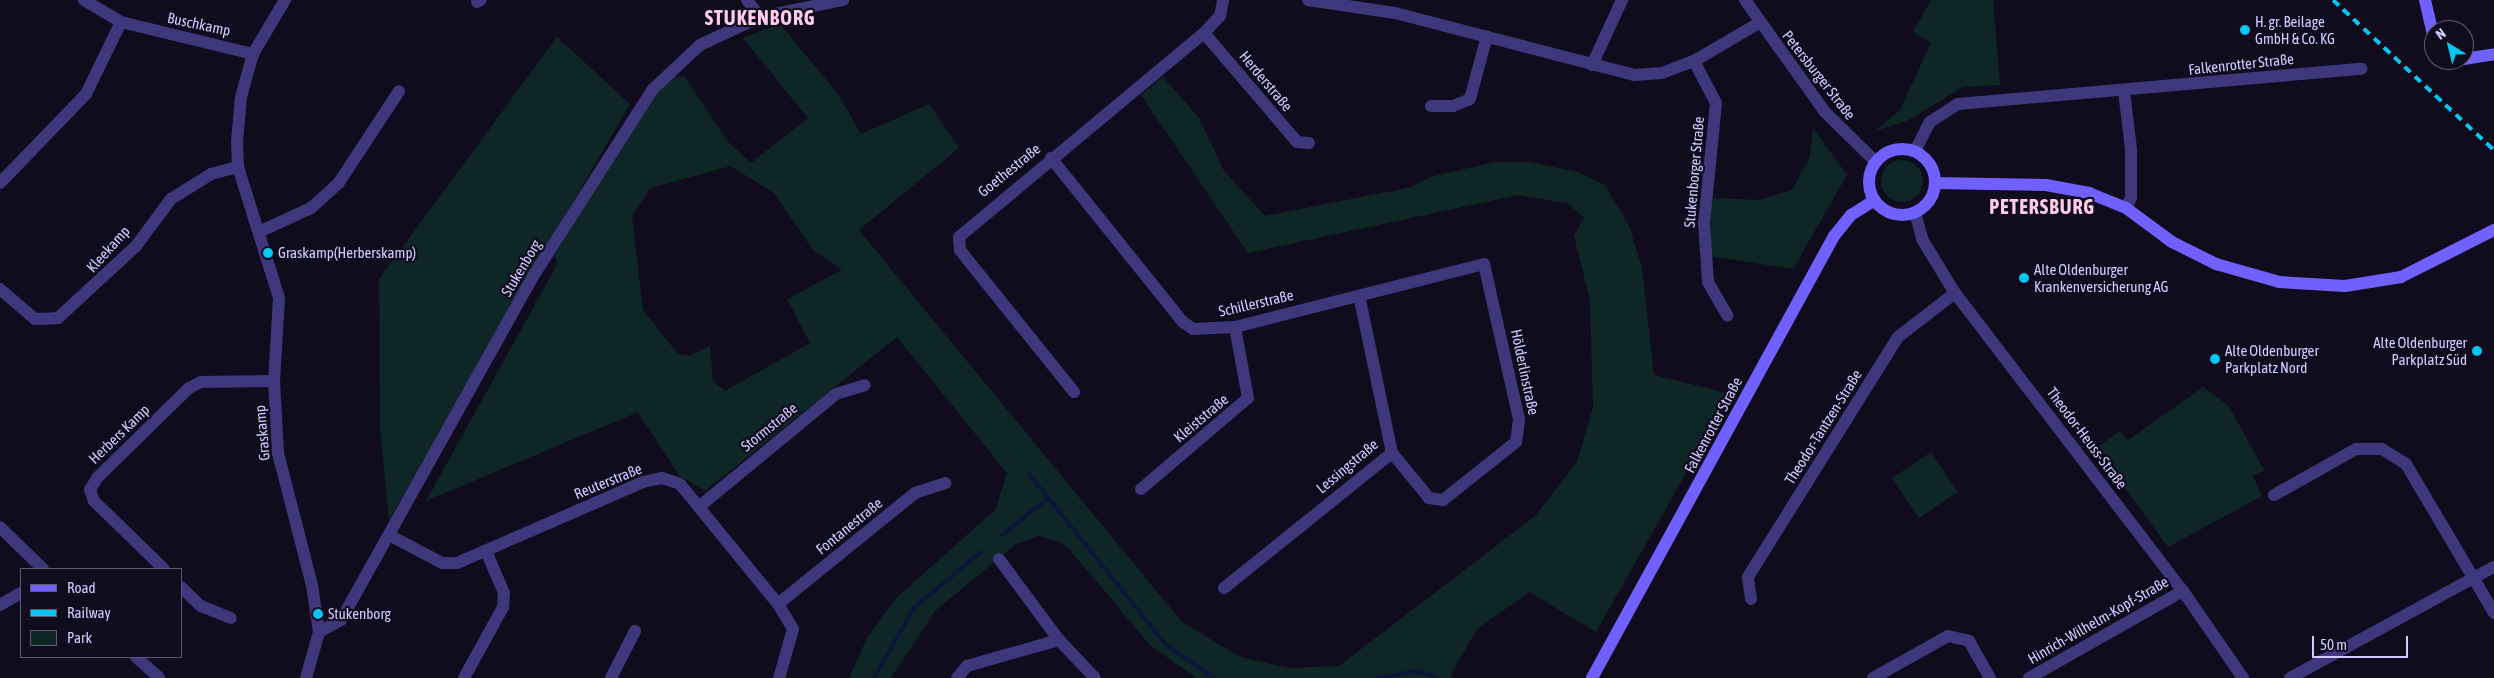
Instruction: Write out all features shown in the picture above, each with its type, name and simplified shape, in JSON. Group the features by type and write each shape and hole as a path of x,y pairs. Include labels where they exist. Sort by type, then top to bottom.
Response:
{"main road":[{"path":"2425,0 2430,20"},
{"path":"2474,57 2494,54"},
{"path":"1895,149 1915,151 1931,165 1935,183 1929,201 1915,212 1892,213 1875,200 1869,181 1876,162 1895,149"},
{"path":"1935,183 2046,185 2089,192 2126,208 2172,242 2216,264 2279,282 2336,285 2402,277 2494,230"},
{"name":"Falkenrotter Straße","path":"1592,678 1834,236 1851,215 1875,200"}],"street":[{"name":"Buschkamp","path":"84,0 122,22 253,54"},
{"name":"Graskamp","path":"285,0 253,54 241,97 238,166 261,231 279,298 274,381 278,453 312,584 319,632"},
{"path":"747,0 760,18"},
{"name":"Stukenborg","path":"319,632 341,620 532,278 652,90 700,45 760,18 843,0"},
{"name":"Goethestraße","path":"1074,392 960,250 959,237 966,226 1204,32 1220,16 1223,0"},
{"path":"1308,0 1346,1 1487,36 1592,65 1644,74 1662,73 1694,60 1759,23"},
{"path":"1592,65 1622,0"},
{"name":"Petersburger Straße","path":"1746,0 1759,23 1825,112 1876,162"},
{"path":"0,183 86,94 122,22"},
{"name":"Herderstraße","path":"1204,32 1297,142 1308,143"},
{"path":"1430,106 1453,106 1470,99 1487,36"},
{"name":"Stukenborger Straße","path":"1694,60 1716,103 1704,223 1708,282 1728,316"},
{"name":"Falkenrotter Straße","path":"1915,151 1930,122 1958,104 2361,69"},
{"path":"261,231 310,208 338,184 399,91"},
{"path":"2124,91 2131,149 2132,198 2126,208"},
{"name":"Schillerstraße","path":"1051,158 1182,322 1193,329 1236,327 1484,264"},
{"name":"Kleekamp","path":"0,289 36,319 58,318 136,246 170,199 211,174 238,166"},
{"name":"Theodor-Heuss-Straße","path":"1915,212 1922,239 1955,293 2183,590 2243,678"},
{"name":"Hölderlinstraße","path":"1392,453 1429,498 1443,500 1516,442 1519,419 1484,264"},
{"name":"Theodor-Tantzen-Straße","path":"1751,599 1748,577 1898,337 1955,293"},
{"name":"Lessingstraße","path":"1224,588 1392,453 1359,295"},
{"name":"Kleiststraße","path":"1141,489 1248,398 1236,327"},
{"name":"Herbers Kamp","path":"163,568 94,502 90,490 97,478 190,388 201,382 274,381"},
{"name":"Stormstraße","path":"700,506 836,394 865,385"},
{"path":"2274,495 2356,449 2382,449 2406,464 2477,579 2494,613"},
{"name":"Reuterstraße","path":"389,535 442,563 457,563 643,482 662,478 680,484 700,506 778,604 794,638 779,678"},
{"name":"Fontanestraße","path":"778,604 915,493 945,483"},
{"path":"0,526 42,568"},
{"path":"464,678 502,607 504,593 486,551"},
{"path":"999,559 1059,640 1095,678"},
{"path":"2290,678 2477,579 2494,567"},
{"path":"182,587 201,606 230,618"},
{"name":"Hinrich-Wilhelm-Kopf-Straße","path":"2029,678 2183,590"},
{"path":"0,605 20,595"},
{"path":"611,678 635,631"},
{"path":"306,678 319,632"},
{"path":"1873,678 1948,636 1969,641 1990,678"},
{"path":"957,678 967,666 1059,640"},
{"path":"137,658 159,678"}],"green space":[{"path":"1931,0 1993,0 2000,85 1963,87 1907,121 1875,131 1900,110 1931,43 1913,32"},
{"path":"780,24 838,94 861,134 929,104 959,148 859,230 1182,622 1240,657 1289,668 1339,666 1535,516 1577,462 1593,407 1590,300 1574,236 1584,217 1567,203 1518,195 1248,253 1141,95 1163,77 1199,118 1224,171 1265,216 1412,187 1430,177 1495,162 1529,162 1578,172 1605,185 1629,226 1642,267 1654,375 1731,394 1596,632 1529,592 1477,629 1450,676 1453,678 1196,678 1150,645 1070,550 1061,542 1038,536 1016,544 935,611 891,678 849,678 867,638 895,599 995,510 1007,473 897,337 705,491 679,475 638,412 426,501 558,263 554,256 579,212 642,110 672,77 685,77 728,142 751,163 808,118 743,38","holes":["731,166 774,193 813,250 842,270 787,299 810,343 725,391 713,381 710,346 689,356 678,354 643,310 632,217 650,188"]},
{"path":"557,37 630,104 389,520 380,427 379,279"},
{"path":"1813,128 1847,175 1793,269 1711,256 1710,198 1759,200 1792,190 1810,157"},
{"path":"1902,160 1917,166 1923,181 1917,196 1902,202 1887,196 1881,181 1887,166"},
{"path":"2203,387 2228,405 2264,470 2253,476 2262,496 2168,547 2096,448 2120,431 2127,441"},
{"path":"1931,452 1958,492 1919,518 1892,478"}],"waterway":[{"path":"1029,474 1165,644 1214,678"},
{"path":"1002,535 1047,499"},
{"path":"874,678 914,608 981,552"},
{"path":"1377,678 1417,671 1437,678"}],"railway":[{"path":"2333,0 2494,150"}],"place":[{"name":"H. gr. Beilage GmbH & Co. KG","path":"2245,30"},
{"name":"Graskamp(Herberskamp)","path":"268,253"},
{"name":"Alte Oldenburger Krankenversicherung AG","path":"2024,278"},
{"name":"Alte Oldenburger Parkplatz Süd","path":"2477,351"},
{"name":"Alte Oldenburger Parkplatz Nord","path":"2215,359"},
{"name":"Stukenborg","path":"318,614"}],"district":[{"name":"STUKENBORG","path":"760,17"},
{"name":"PETERSBURG","path":"2042,206"}]}
